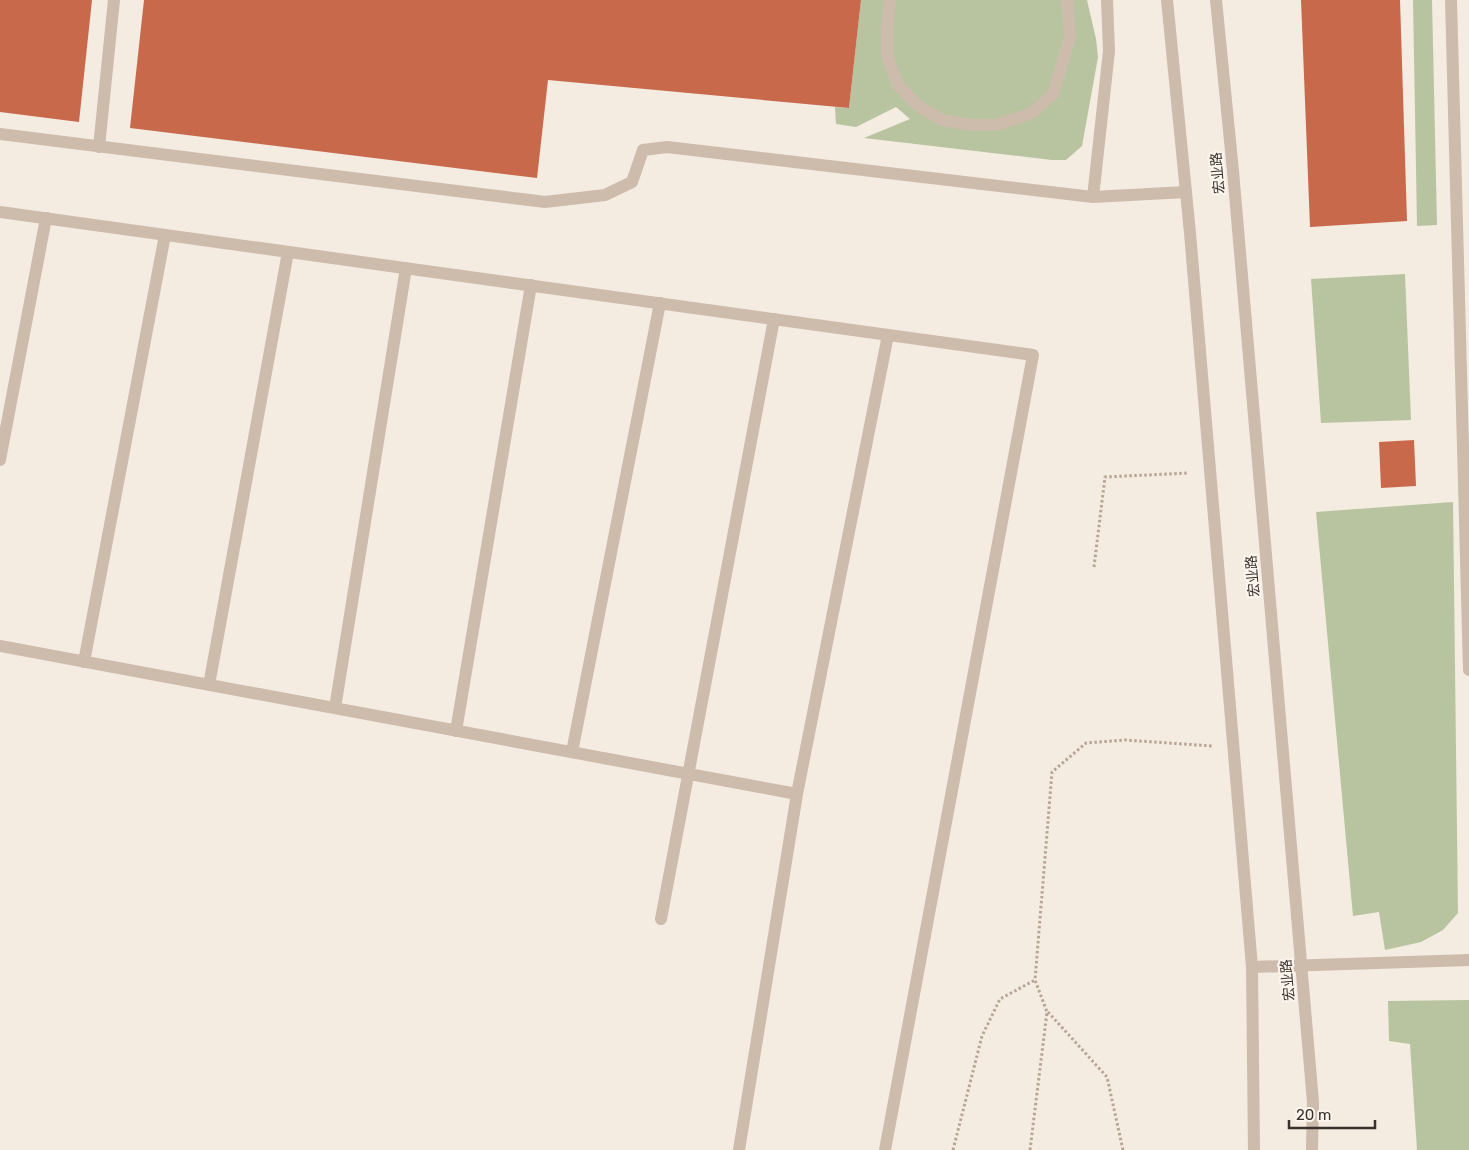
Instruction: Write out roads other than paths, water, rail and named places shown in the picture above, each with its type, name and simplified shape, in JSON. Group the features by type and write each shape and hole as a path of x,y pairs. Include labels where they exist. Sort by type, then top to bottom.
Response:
{"street":[{"path":"98,147 114,0"},
{"path":"890,0 887,55 898,85 917,105 942,120 971,125 996,125 1032,113 1054,94 1070,36 1067,0"},
{"path":"1093,197 1109,51 1107,0"},
{"path":"1167,0 1186,192 1252,967 1254,1150"},
{"name":"宏业路","path":"1216,0 1233,171 1313,1102 1312,1150"},
{"path":"1451,0 1469,670"},
{"path":"0,134 545,202 605,195 632,182 643,150 667,147 1093,197 1186,192"},
{"path":"0,212 1033,354 885,1150"},
{"path":"0,460 46,218"},
{"path":"84,662 165,235"},
{"path":"209,685 288,252"},
{"path":"335,708 406,268"},
{"path":"456,731 531,285"},
{"path":"572,752 660,303"},
{"path":"660,919 774,319"},
{"path":"739,1150 797,794 888,334"},
{"path":"0,646 797,794"},
{"path":"1252,967 1469,960"}]}
